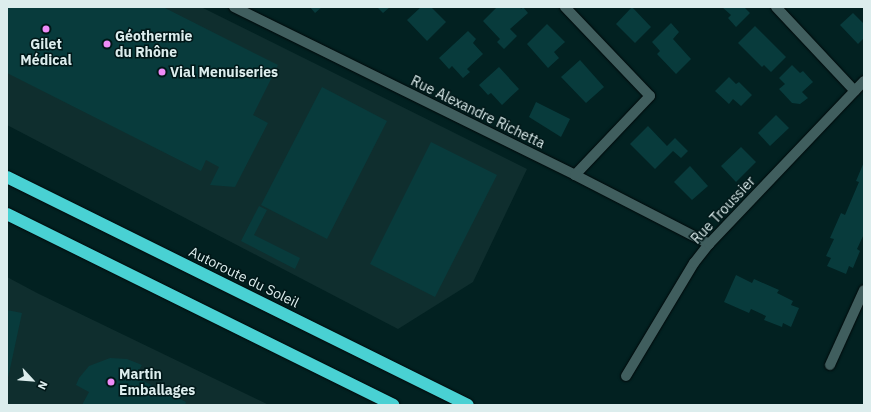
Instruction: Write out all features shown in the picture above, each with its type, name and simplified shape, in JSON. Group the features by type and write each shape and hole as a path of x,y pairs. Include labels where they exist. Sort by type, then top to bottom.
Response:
{"highway":[{"name":"Autoroute du Soleil","path":"7,177 468,405"},
{"path":"7,214 393,405"}],"street":[{"name":"Rue Alexandre Richetta","path":"234,7 575,175 709,244"},
{"path":"564,7 650,96 575,175"},
{"path":"776,7 855,91"},
{"name":"Rue Troussier","path":"626,376 694,263 709,244 864,81"},
{"path":"830,365 864,290"}],"shaded area":[{"path":"7,7 201,7 527,169 473,282 398,329 7,125"},
{"path":"7,277 37,293 269,405 7,405"}],"building":[{"path":"7,7 163,7 278,65 253,115 268,123 235,187 210,185 219,167 206,160 201,171 7,73"},
{"path":"310,7 322,7 315,13"},
{"path":"377,7 390,7 383,13"},
{"path":"421,7 431,7 446,22 427,41 407,20"},
{"path":"497,7 520,7 521,9 523,7 528,13 510,29 517,36 504,49 497,42 500,39 483,21"},
{"path":"632,7 651,27 635,43 616,24"},
{"path":"722,7 744,7 750,13 736,27 728,18 731,15"},
{"path":"853,13 864,24 864,38 858,44 840,25"},
{"path":"671,23 679,32 673,39 691,59 676,74 657,54 660,51 652,42"},
{"path":"547,24 565,42 554,52 559,58 548,68 527,44"},
{"path":"755,26 786,57 771,72 764,65 762,67 738,43"},
{"path":"468,31 476,39 473,43 483,54 467,69 470,72 463,78 452,66 449,69 439,58"},
{"path":"580,60 604,87 586,103 561,77"},
{"path":"792,65 800,73 803,71 813,82 802,92 808,98 800,104 792,103 779,89 785,84 779,78"},
{"path":"499,67 519,89 502,105 491,93 488,95 479,85"},
{"path":"729,77 736,84 739,82 752,95 741,106 733,99 729,104 715,91"},
{"path":"322,87 387,121 327,239 261,205"},
{"path":"536,102 570,119 561,137 529,117"},
{"path":"776,115 789,128 770,146 758,133"},
{"path":"648,126 667,146 675,138 688,151 681,158 673,151 655,169 630,144"},
{"path":"431,142 497,175 435,297 370,264"},
{"path":"741,147 756,162 736,182 721,166"},
{"path":"864,162 864,234 857,249 860,251 853,268 849,266 846,274 827,266 831,258 826,256 834,239 830,238 841,213 845,215 859,182 856,181"},
{"path":"690,166 708,186 692,200 674,182"},
{"path":"259,206 267,210 254,235 300,258 295,269 241,241"},
{"path":"736,275 752,283 754,279 779,290 777,293 793,301 791,305 799,308 791,327 783,323 782,327 764,320 766,316 751,309 749,313 724,302"},
{"path":"7,310 22,313 8,378 7,378"},
{"name":"Martin Emballages","path":"110,358 127,359 142,365 135,377 186,402 185,405 82,405 89,392 76,385 79,378 89,366"}],"place":[{"name":"Gilet Médical","path":"46,29"},
{"name":"Géothermie du Rhône","path":"107,44"},
{"name":"Vial Menuiseries","path":"162,72"},
{"name":"Martin Emballages","path":"111,382"}]}
